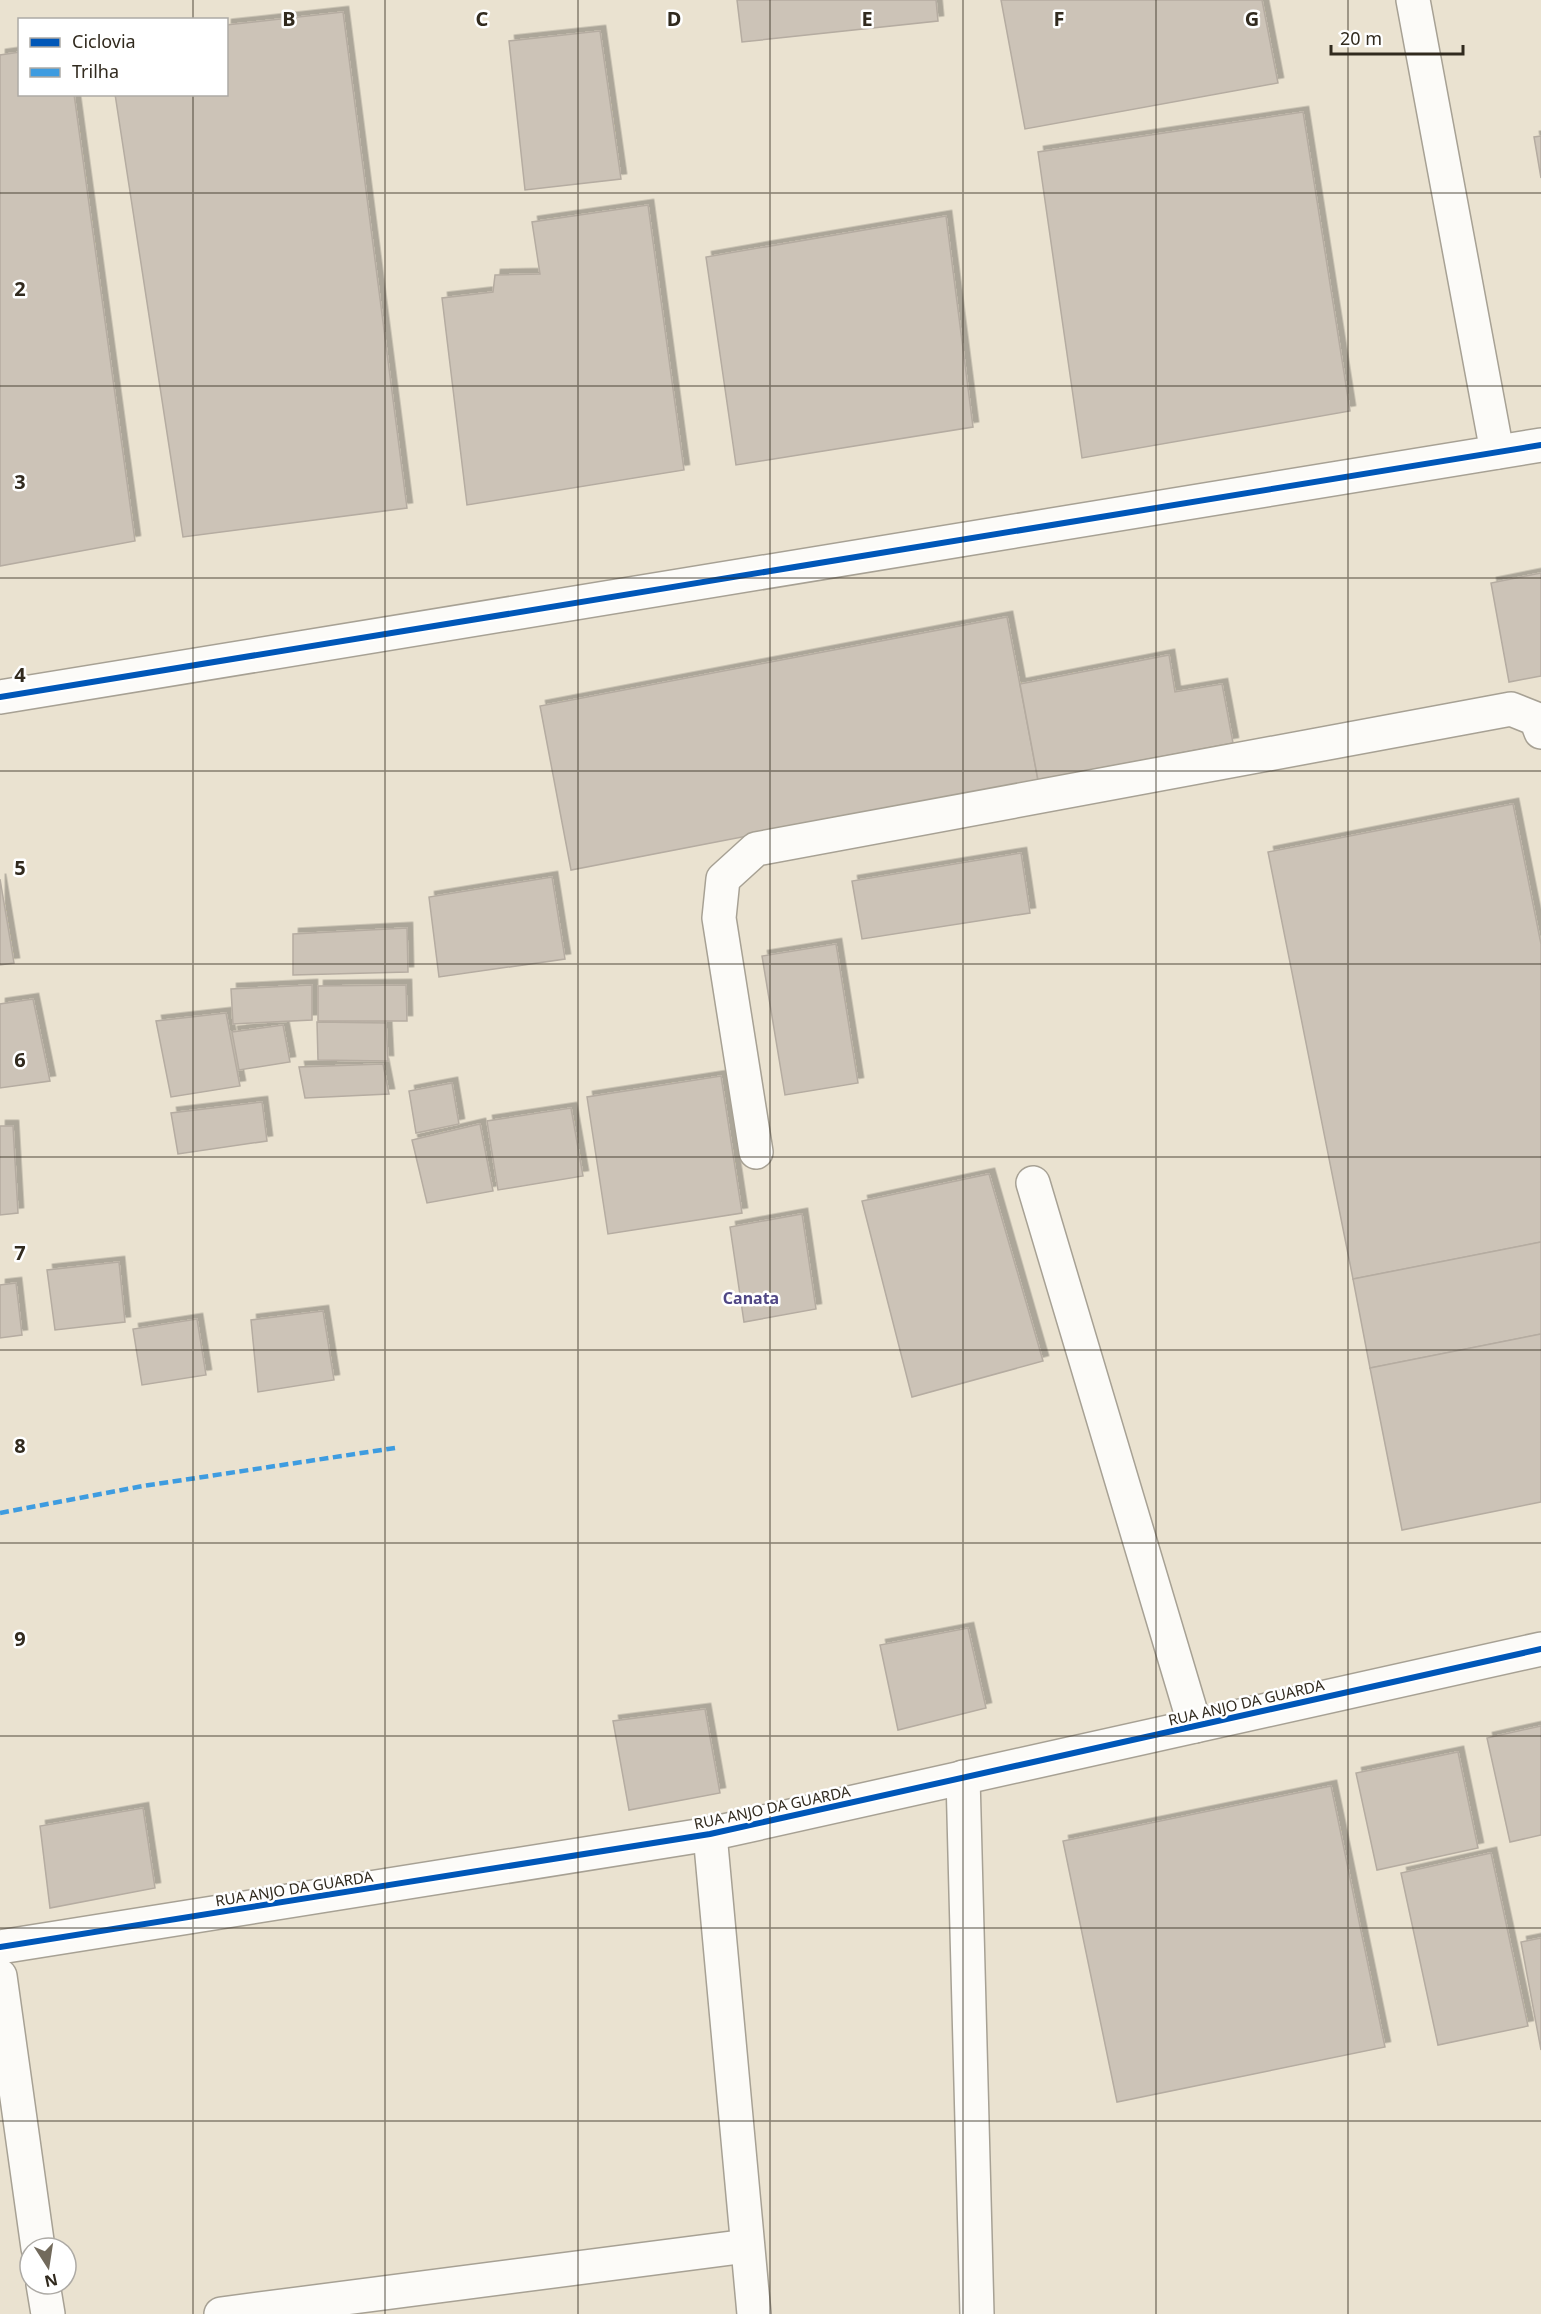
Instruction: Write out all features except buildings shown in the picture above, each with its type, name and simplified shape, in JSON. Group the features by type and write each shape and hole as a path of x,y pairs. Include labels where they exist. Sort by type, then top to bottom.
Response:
{"street":[{"path":"1413,0 1497,452"},
{"path":"0,697 1541,445"},
{"path":"756,1152 719,918 723,879 756,849 1512,709 1536,719 1541,732"},
{"path":"1033,1183 1195,1726"},
{"name":"RUA ANJO DA GUARDA","path":"0,1947 710,1834 1541,1649"},
{"path":"963,1777 977,2314"},
{"path":"710,1834 754,2314"},
{"path":"0,1976 36,2236"},
{"path":"221,2314 747,2246"},
{"path":"45,2296 48,2314"}],"marked path":[{"path":"0,1513 143,1486 395,1448"}],"cycle path":[{"path":"0,697 1541,445"},
{"path":"0,1947 710,1834 1541,1649"}],"district":[{"name":"Canata","path":"751,1298"}]}
